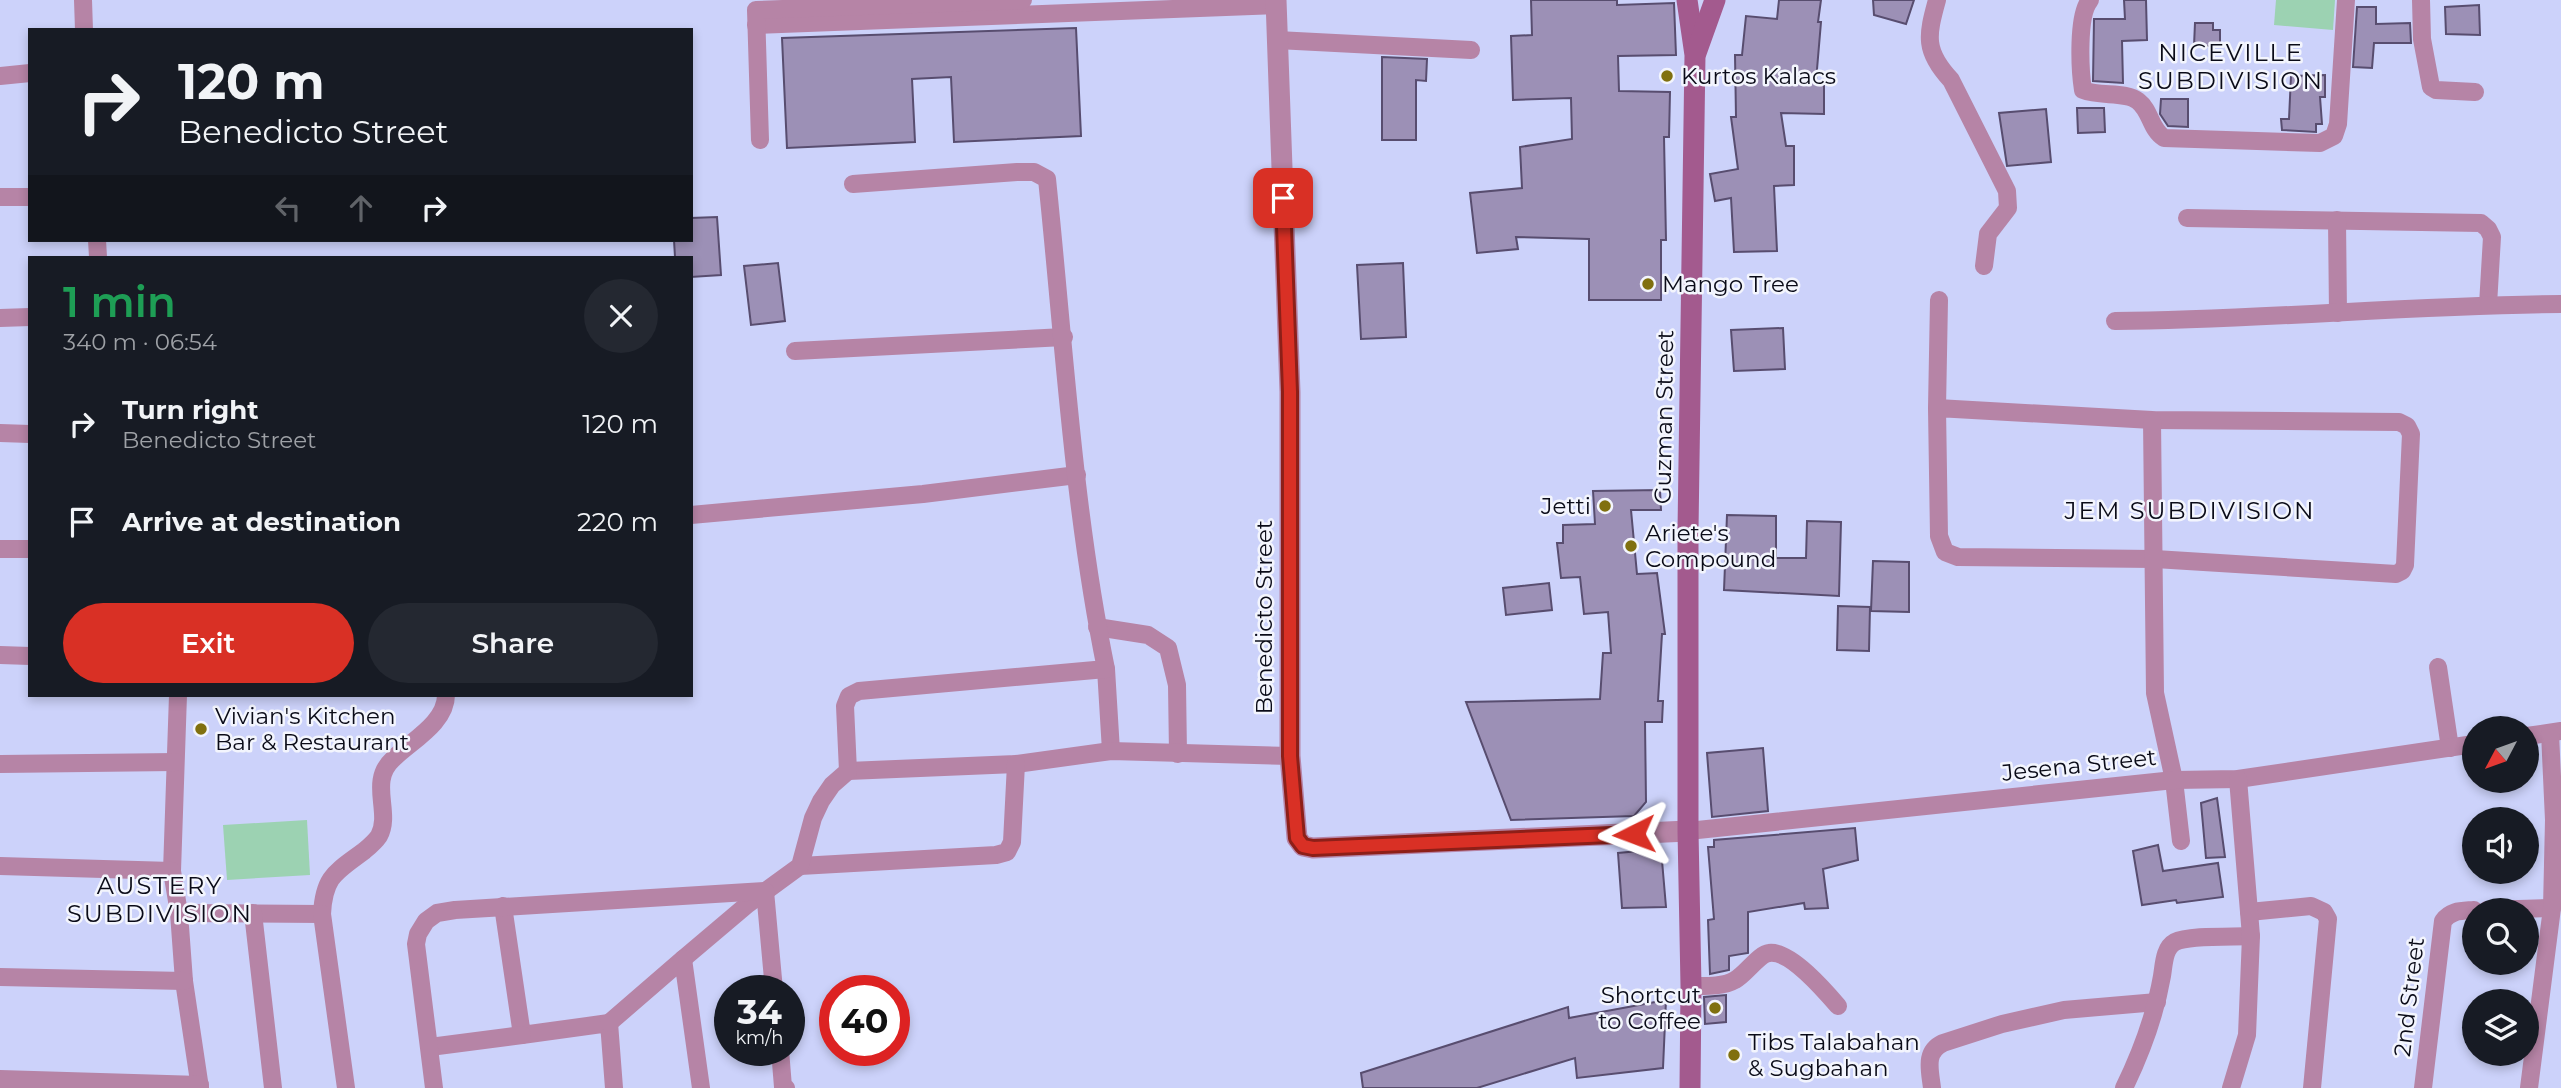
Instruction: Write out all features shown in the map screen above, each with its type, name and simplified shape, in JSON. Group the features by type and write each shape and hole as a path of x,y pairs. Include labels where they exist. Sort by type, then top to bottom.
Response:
{"main road":[{"name":"Guzman Street","path":"1687,0 1695,55 1689,478 1689,1088"},
{"path":"1695,55 1715,0"}],"street":[{"path":"83,0 84,28"},
{"path":"930,11 1023,0"},
{"path":"1937,0 1928,33 1932,51 1939,67 1951,80 2007,191 2008,208 1988,234 1984,267"},
{"path":"2090,0 2086,5 2082,34 2083,90 2096,95 2130,96 2140,102 2157,133 2164,138 2320,143 2334,136 2338,124 2346,0"},
{"path":"2421,0 2421,39 2431,87 2436,90 2475,92"},
{"path":"760,140 756,17 1277,2"},
{"name":"Benedicto Street","path":"1277,2 1290,392 1290,756 1297,838 1303,846 1327,848 1688,831"},
{"path":"1277,40 1471,50"},
{"path":"0,76 28,73"},
{"path":"853,184 1017,172 1034,172 1047,179 1077,475 1097,627 1106,669 1111,751"},
{"path":"0,197 28,197"},
{"path":"2187,218 2481,223 2486,225 2492,237 2488,304"},
{"path":"2337,220 2338,313"},
{"path":"1937,408 2152,420 2399,422 2407,426 2411,433 2405,565 2402,571 2396,574 2155,559 1958,557 1945,552 1939,536 1937,408 1939,300"},
{"path":"2115,321 2175,321 2488,304 2561,304"},
{"path":"0,318 28,317"},
{"path":"795,351 1064,337"},
{"path":"2152,420 2155,693 2174,780 2181,841"},
{"path":"0,433 28,434"},
{"path":"693,515 923,494 1077,475"},
{"path":"0,550 28,550"},
{"path":"1097,627 1148,635 1168,648 1177,685 1178,754"},
{"path":"0,655 28,656"},
{"path":"2438,667 2449,748"},
{"path":"848,771 845,706 849,696 859,691 1106,669"},
{"path":"0,1079 55,1085 200,1086 184,981 179,913 172,871 178,697"},
{"path":"346,1088 321,914 323,894 329,880 339,868 374,843 380,834 381,785 386,767 440,717 445,697"},
{"path":"2529,1088 2552,908 2556,732"},
{"name":"Jesena Street","path":"1688,831 2174,780 2238,779 2462,746"},
{"path":"800,866 813,818 821,801 832,785 848,771 1016,764 1111,751 1290,756"},
{"path":"0,764 175,762"},
{"path":"430,1047 609,1023 765,891 800,866 996,855 1007,852 1012,842 1016,764"},
{"path":"2231,1088 2247,1035 2250,936 2238,779"},
{"path":"0,866 172,871"},
{"path":"434,1088 416,944 418,934 426,921 437,914 503,906 765,891"},
{"path":"765,891 773,975"},
{"path":"503,906 522,1035"},
{"path":"2249,912 2311,906 2324,912 2328,919 2312,1088"},
{"path":"2539,908 2552,908"},
{"name":"2nd Street","path":"2423,1088 2443,921 2448,914 2462,911"},
{"path":"179,913 321,914"},
{"path":"253,913 273,1088"},
{"path":"2124,1088 2144,1046 2157,1002 2166,952 2171,944 2183,939 2250,936"},
{"path":"1691,986 1734,981 1761,956 1770,952 1783,955 1803,970 1838,1006"},
{"path":"683,959 701,1088"},
{"path":"0,977 184,981"},
{"path":"1932,1088 1929,1058 1935,1046 2002,1024 2064,1010 2157,1002"},
{"path":"609,1023 614,1088"},
{"path":"779,1088 780,1066"}],"green space":[{"path":"2276,0 2335,0 2333,30 2274,25"},
{"path":"307,820 310,875 227,880 223,825"}],"building":[{"path":"1531,0 1617,0 1617,5 1674,3 1676,55 1618,56 1619,91 1670,92 1669,137 1664,137 1666,240 1661,240 1661,300 1589,300 1589,239 1516,237 1518,249 1477,253 1470,193 1522,188 1520,147 1572,139 1571,98 1513,100 1511,36 1532,35"},
{"path":"1779,0 1821,0 1816,81 1824,81 1824,114 1781,113 1786,146 1794,146 1794,185 1774,186 1777,251 1734,252 1731,198 1715,201 1710,174 1738,169 1731,117 1736,117 1735,55 1742,55 1746,16 1777,19"},
{"path":"1873,0 1914,0 1906,24 1874,15"},
{"path":"2124,0 2146,0 2147,40 2122,41 2123,83 2093,81 2094,19 2125,19"},
{"path":"2479,5 2480,35 2446,34 2445,7"},
{"path":"2357,7 2376,7 2376,24 2410,23 2411,43 2374,43 2372,68 2353,67"},
{"path":"2195,23 2213,23 2213,30 2220,30 2220,46 2194,46"},
{"path":"1076,28 1081,136 954,142 951,77 912,79 915,142 787,148 782,38"},
{"path":"1382,57 1427,59 1426,81 1416,80 1416,140 1382,140"},
{"path":"2325,75 2325,97 2320,97 2322,124 2316,124 2316,132 2282,130 2281,119 2289,119 2291,76"},
{"path":"2161,99 2188,99 2188,127 2168,126 2160,114"},
{"path":"2077,108 2104,108 2105,132 2078,133"},
{"path":"2046,109 2051,162 2007,166 1999,113"},
{"path":"717,217 721,275 693,277 693,256 675,256 674,242 693,242 693,218"},
{"path":"778,263 785,321 751,325 744,266"},
{"path":"1403,263 1406,337 1361,339 1357,265"},
{"path":"1783,328 1785,369 1734,371 1731,330"},
{"path":"1660,490 1661,510 1631,510 1637,574 1657,573 1665,634 1662,634 1658,701 1663,701 1662,722 1645,722 1646,802 1634,816 1511,820 1466,702 1600,699 1603,653 1611,653 1608,612 1584,614 1580,577 1561,578 1557,543 1563,543 1563,525 1595,524 1593,491"},
{"path":"1727,515 1776,516 1776,558 1806,558 1807,521 1841,522 1839,596 1724,590"},
{"path":"1873,561 1909,562 1909,612 1871,611"},
{"path":"1549,583 1552,610 1506,615 1503,588"},
{"path":"1838,606 1870,607 1869,651 1837,650"},
{"path":"1763,748 1768,811 1712,817 1707,753"},
{"path":"2217,798 2225,857 2206,858 2201,803"},
{"path":"1855,828 1858,860 1823,869 1828,908 1805,909 1804,903 1748,912 1748,953 1729,956 1729,970 1710,974 1708,920 1714,919 1708,847 1714,847 1714,840"},
{"path":"2158,845 2163,871 2218,863 2223,897 2142,905 2133,851"},
{"path":"1661,849 1666,907 1622,908 1618,853"},
{"name":"Shortcut to Coffee","path":"1726,995 1726,1022 1705,1024 1704,997"},
{"path":"1666,1000 1663,1068 1577,1078 1575,1058 1477,1088 1363,1088 1361,1073 1568,1007 1569,1018"}],"place":[{"name":"Kurtos Kalacs","path":"1667,76"},
{"name":"Mango Tree","path":"1648,284"},
{"name":"Jetti","path":"1605,506"},
{"name":"Ariete's Compound","path":"1631,546"},
{"name":"Vivian's Kitchen Bar & Restaurant","path":"201,729"},
{"name":"Shortcut to Coffee","path":"1715,1008"},
{"name":"Tibs Talabahan & Sugbahan","path":"1734,1055"}],"district":[{"name":"NICEVILLE SUBDIVISION","path":"2231,67"},
{"name":"JEM SUBDIVISION","path":"2190,511"},
{"name":"AUSTERY SUBDIVISION","path":"160,900"}],"route":[{"path":"1283,198 1290,392 1290,756 1297,838 1303,846 1313,848 1634,834"}]}
